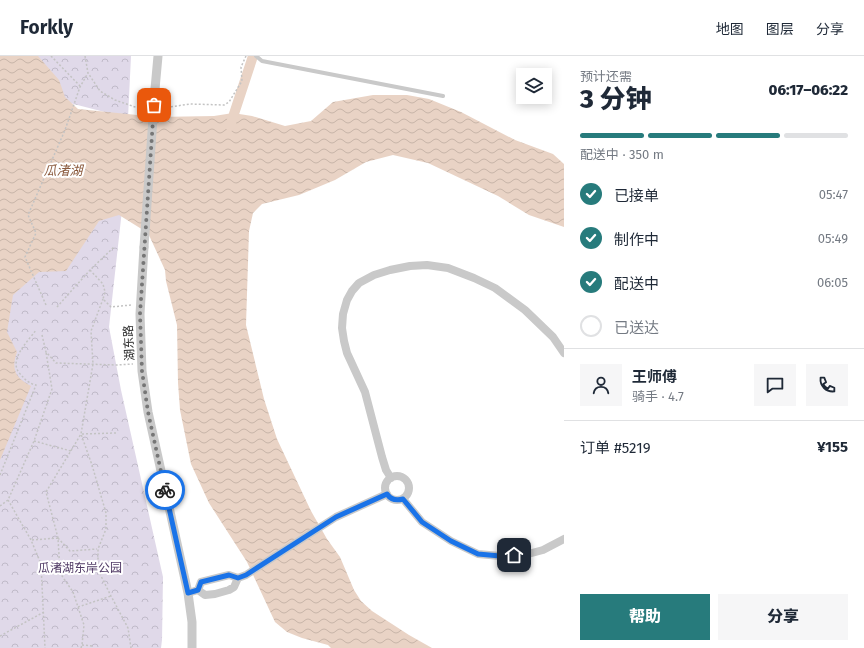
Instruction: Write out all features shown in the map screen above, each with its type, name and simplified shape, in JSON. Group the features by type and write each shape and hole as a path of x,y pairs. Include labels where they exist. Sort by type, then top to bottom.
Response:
{"street":[{"name":"湖东路","path":"158,56 140,314 142,371 148,412 188,593 192,622 192,648"},
{"path":"391,478 386,470 382,457 365,392 347,353 344,341 342,328 343,314 347,300 359,283 374,275 397,268 428,265 448,268 494,288 525,310 553,337 564,353"},
{"path":"398,477 408,482 409,490 403,499 395,500 387,494 385,488 386,484 391,478 398,477"},
{"path":"198,590 201,582 229,575 238,578 246,575 336,517 387,494"},
{"path":"403,499 422,522 451,541 478,554 500,556 528,554 543,550 564,539"},
{"path":"198,590 205,595 229,590 234,587 238,578"},
{"path":"188,593 198,590"}],"lane":[{"path":"256,56 262,61 443,96"}],"path":[{"path":"51,56 80,87"},
{"path":"85,56 88,73 100,91 115,100 138,108 151,108"},
{"path":"157,108 190,104 224,105 229,102 242,81 241,67 246,56"},
{"path":"46,305 26,258 36,233 28,215 65,130 80,87 88,73"},
{"path":"58,307 90,270 114,247"},
{"path":"81,648 84,625 73,592 60,573 58,538 46,492 81,434 92,364 91,331 105,292 103,284 90,270"},
{"path":"103,299 112,307 141,304"},
{"path":"0,475 36,385 32,384 20,374 16,369 16,361 19,352 36,330"},
{"path":"0,506 8,500 34,441 52,389 42,335"},
{"path":"46,352 56,363 116,365 142,363"},
{"path":"81,434 116,433"},
{"path":"81,434 106,513 106,529 98,549 100,574 110,596 128,628 131,648"},
{"path":"34,441 71,451"},
{"path":"8,500 31,540 41,564 45,648"},
{"path":"31,540 58,538 70,550 98,549"},
{"path":"78,607 110,596"},
{"path":"0,636 44,612"},
{"path":"82,645 93,646"}],"green space":[{"path":"35,56 131,56 128,118 58,100"},
{"name":"瓜渚湖东岸公园","path":"122,210 109,327 121,390 163,577 161,648 0,648 0,452 5,371 4,291 94,214"}],"water":[{"name":"瓜渚湖","path":"0,56 38,56 59,80 65,97 78,109 157,117 214,116 233,113 252,116 285,126 311,121 333,102 373,95 407,95 429,99 461,112 515,140 553,154 564,164 564,227 529,215 498,196 428,163 393,155 366,162 335,180 299,195 262,204 253,213 249,231 246,325 264,399 277,439 311,511 327,539 340,557 354,590 361,601 372,611 432,648 331,648 328,645 287,632 275,622 247,562 209,503 191,464 180,410 177,325 166,281 165,270 148,233 119,215 99,221 66,271 39,272 13,295 7,332 17,352 14,363 16,372 21,380 31,386 0,460"}],"waterway":[{"path":"230,126 253,56"}],"way so far":[{"path":"154,105 140,314 142,371 148,412 165,490"}],"route":[{"path":"165,490 188,593 198,590 201,582 229,575 238,578 246,575 336,517 387,494 395,500 403,499 422,522 451,541 478,554 500,556 514,555"}]}
